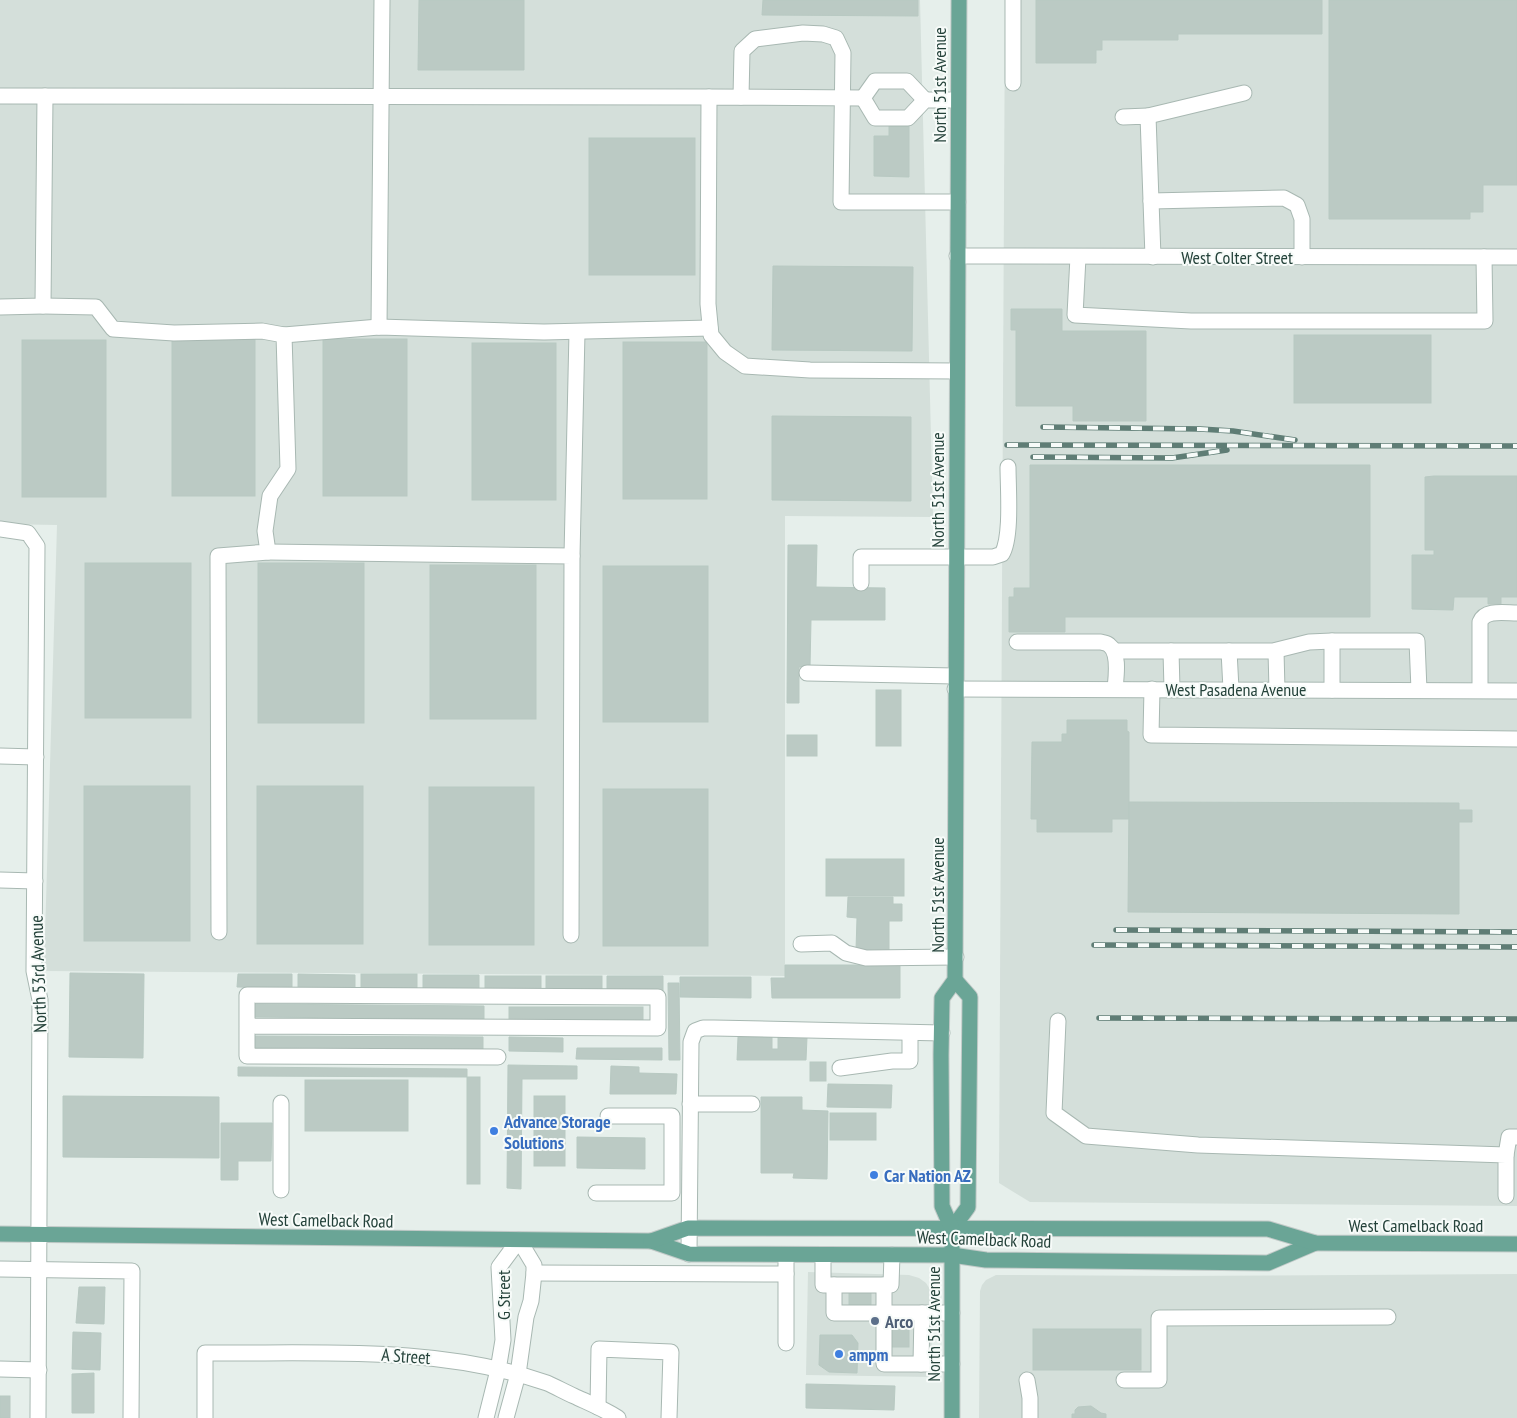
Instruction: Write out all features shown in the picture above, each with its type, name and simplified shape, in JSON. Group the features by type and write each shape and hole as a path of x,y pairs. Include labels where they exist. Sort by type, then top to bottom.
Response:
{"main road":[{"name":"North 51st Avenue","path":"952,1418 952,1229 942,1206 942,998 955,980 956,957 955,682 959,0"},
{"path":"952,1229 968,1207 970,997 955,980"},
{"name":"West Camelback Road","path":"651,1241 688,1228 1268,1229 1315,1243 1517,1244"},
{"name":"West Camelback Road","path":"0,1234 651,1241 689,1254 952,1255 986,1260 1268,1263 1315,1243"}],"street":[{"path":"379,327 382,0"},
{"path":"1013,0 1013,83"},
{"path":"741,97 742,51 755,39 803,33 823,34 836,38 843,53 841,202 958,202"},
{"path":"863,98 875,81 907,81 925,100 958,100"},
{"path":"1123,117 1148,116 1244,93"},
{"path":"0,96 863,98"},
{"path":"43,306 45,96"},
{"path":"709,97 708,304 711,335 725,352 745,366 810,370 957,371"},
{"path":"863,98 875,118 908,118 925,100"},
{"path":"1148,116 1153,257"},
{"path":"1151,200 1284,198 1298,204 1302,219 1302,257"},
{"name":"West Colter Street","path":"957,256 1517,258"},
{"path":"1078,257 1075,315 1191,321 1300,322 1485,321 1484,257"},
{"path":"0,307 96,307 113,329 174,333 262,331 284,335 379,327 577,332 710,328"},
{"path":"571,935 572,556 577,332"},
{"path":"268,552 265,531 270,496 288,469 284,335"},
{"path":"861,583 861,557 999,556 1004,550 1008,526 1008,467"},
{"name":"North 53rd Avenue","path":"0,529 28,533 37,546 34,971 40,1008 38,1418"},
{"path":"219,932 218,556 268,552 572,556"},
{"path":"1480,690 1480,622 1482,617 1494,613 1517,613"},
{"path":"1332,641 1332,690"},
{"path":"1114,651 1276,651 1309,642 1417,641 1419,690"},
{"path":"1017,642 1101,642 1109,645 1114,651 1116,662 1116,689"},
{"path":"1171,651 1172,689"},
{"path":"1229,651 1231,690"},
{"path":"1276,651 1277,690"},
{"name":"West Pasadena Avenue","path":"807,672 955,682 1116,689 1517,690"},
{"path":"1152,689 1151,735 1517,739"},
{"path":"0,756 36,757"},
{"path":"0,880 35,881"},
{"path":"801,944 832,944 846,953 866,958 956,957"},
{"path":"247,1026 658,1028 658,997 247,995 247,1026 247,1056 498,1057"},
{"path":"1058,1022 1054,1113 1086,1136 1198,1144 1506,1155"},
{"path":"689,1254 691,1042 695,1031 702,1028 942,1033"},
{"path":"840,1068 892,1061 910,1061 910,1033"},
{"path":"281,1103 282,1190"},
{"path":"690,1104 752,1104"},
{"path":"596,1193 672,1193 672,1116 608,1116"},
{"path":"1506,1196 1506,1155 1509,1137 1517,1137"},
{"name":"G Street","path":"486,1418 498,1370 503,1340 499,1267 519,1240 534,1265 534,1273 518,1374 506,1418"},
{"path":"786,1255 786,1343"},
{"path":"823,1255 822,1285 891,1285 892,1255"},
{"path":"0,1269 132,1271 131,1418"},
{"path":"534,1273 786,1274"},
{"path":"834,1285 834,1313 952,1313"},
{"path":"884,1285 884,1364 952,1364"},
{"path":"921,1364 922,1313"},
{"path":"1124,1380 1159,1380 1160,1318 1388,1316"},
{"path":"598,1407 598,1349 671,1352 669,1418"},
{"name":"A Street","path":"205,1418 205,1353 410,1355 449,1359 518,1374 549,1384 618,1418"},
{"path":"0,1369 39,1370"},
{"path":"1027,1380 1030,1398 1030,1418"}],"shaded area":[{"path":"0,0 920,0 933,517 785,516 785,976 44,971 57,525 0,524"},
{"path":"1005,0 1517,0 1517,1206 1030,1202 999,1183"},
{"path":"808,1272 909,1275 919,1278 926,1283 931,1291 932,1377 806,1375"},
{"path":"1517,1274 1517,1418 979,1418 980,1291 986,1280 996,1275"}],"building":[{"path":"419,0 524,0 524,70 418,70"},
{"path":"763,0 918,0 918,16 762,15"},
{"path":"1036,0 1322,0 1322,34 1178,34 1178,40 1102,40 1102,50 1096,50 1096,63 1036,63"},
{"path":"1329,0 1517,0 1517,185 1483,185 1483,212 1470,212 1470,219 1329,219"},
{"path":"889,126 909,126 909,177 874,176 874,136 889,136"},
{"path":"589,138 695,138 695,275 589,275"},
{"path":"773,266 913,267 912,351 772,350"},
{"path":"1011,309 1062,309 1062,331 1146,331 1146,421 1073,421 1073,406 1016,406 1016,330 1011,330"},
{"path":"1294,335 1431,335 1431,403 1294,403"},
{"path":"172,339 255,339 255,496 172,496"},
{"path":"323,339 407,339 407,496 323,496"},
{"path":"22,340 106,340 106,497 22,497"},
{"path":"623,342 707,342 707,499 623,499"},
{"path":"472,343 556,343 556,500 472,500"},
{"path":"772,416 911,417 911,501 772,500"},
{"path":"1030,465 1370,465 1370,617 1065,617 1065,632 1009,632 1009,597 1014,597 1014,588 1030,588"},
{"path":"1517,476 1517,597 1501,597 1501,604 1488,604 1488,597 1454,597 1453,610 1412,609 1412,555 1434,555 1434,550 1425,550 1425,477"},
{"path":"788,545 817,545 816,587 885,588 885,620 811,620 810,667 799,667 799,703 787,703"},
{"path":"85,563 191,563 191,718 85,718"},
{"path":"258,563 364,563 364,723 258,723"},
{"path":"430,565 536,565 536,719 430,719"},
{"path":"603,566 708,566 708,722 603,722"},
{"path":"876,690 901,690 901,746 876,746"},
{"path":"1067,720 1127,720 1127,731 1129,732 1129,819 1112,819 1112,832 1037,832 1037,819 1031,819 1032,742 1062,742 1062,734 1067,734"},
{"path":"787,735 817,735 817,756 787,756"},
{"path":"84,786 190,786 190,941 84,941"},
{"path":"257,786 363,786 363,944 257,944"},
{"path":"429,787 534,787 534,945 429,945"},
{"path":"603,789 708,789 708,946 603,946"},
{"path":"1129,802 1459,803 1459,810 1472,810 1472,822 1459,822 1459,914 1128,912"},
{"path":"826,859 904,859 904,896 826,896"},
{"path":"848,897 893,897 893,904 902,904 902,921 889,921 889,951 856,950 857,918 847,917"},
{"path":"785,965 900,965 900,998 772,998 771,978 785,978"},
{"path":"70,973 144,974 143,1058 69,1057"},
{"path":"238,974 292,974 292,988 237,987"},
{"path":"298,974 355,975 355,989 298,988"},
{"path":"361,974 417,974 417,988 361,988"},
{"path":"423,975 479,975 479,990 423,989"},
{"path":"485,976 541,976 541,989 485,989"},
{"path":"546,976 602,976 602,990 546,990"},
{"path":"607,976 663,976 663,991 607,990"},
{"path":"680,977 751,977 751,998 680,997"},
{"path":"668,983 679,983 680,1060 669,1060"},
{"path":"254,1004 484,1006 484,1019 254,1017"},
{"path":"509,1007 643,1007 643,1020 509,1020"},
{"path":"254,1036 483,1037 483,1050 254,1048"},
{"path":"509,1037 563,1038 563,1052 509,1051"},
{"path":"738,1037 772,1037 772,1049 778,1049 778,1037 807,1037 806,1060 737,1060"},
{"path":"577,1048 662,1048 662,1060 576,1059"},
{"path":"810,1062 826,1062 826,1081 810,1081"},
{"path":"508,1065 577,1066 577,1079 522,1079 521,1189 507,1188"},
{"path":"611,1066 639,1067 639,1073 677,1074 676,1094 610,1094"},
{"path":"238,1067 467,1069 467,1077 238,1076"},
{"path":"467,1077 480,1077 480,1184 467,1184"},
{"path":"305,1080 408,1080 408,1131 305,1131"},
{"path":"828,1084 892,1085 891,1108 827,1107"},
{"path":"63,1096 219,1097 219,1158 63,1157"},
{"path":"534,1096 565,1096 565,1166 534,1166"},
{"path":"761,1097 802,1097 802,1110 828,1111 827,1179 793,1178 794,1173 761,1173"},
{"path":"830,1113 876,1113 876,1140 830,1140"},
{"path":"221,1123 272,1123 271,1161 238,1161 238,1180 221,1180"},
{"path":"577,1137 645,1138 645,1169 577,1168"},
{"path":"79,1287 105,1287 104,1324 76,1323"},
{"path":"849,1289 871,1290 871,1307 849,1307"},
{"path":"891,1325 909,1325 909,1347 891,1347"},
{"path":"1033,1329 1141,1329 1141,1370 1033,1370"},
{"path":"73,1332 101,1333 100,1370 72,1369"},
{"name":"ampm","path":"820,1335 852,1335 858,1343 857,1373 829,1372 819,1365"},
{"path":"94,1373 94,1413 72,1413 72,1374"},
{"path":"806,1384 895,1386 894,1410 806,1408"},
{"path":"0,1396 10,1396 10,1418 0,1418"},
{"path":"1091,1406 1106,1414 1106,1418 1072,1418 1072,1414 1075,1414 1075,1410 1078,1407"}],"railway":[{"path":"1043,427 1200,429 1233,431 1295,440"},
{"path":"1007,445 1517,446"},
{"path":"1033,457 1172,458 1227,450"},
{"path":"1116,930 1517,932"},
{"path":"1094,945 1517,947"},
{"path":"1099,1018 1517,1019"}],"place":[{"name":"Advance Storage Solutions","path":"494,1131"},
{"name":"Car Nation AZ","path":"874,1175"},
{"name":"Arco","path":"875,1321"},
{"name":"ampm","path":"839,1354"}]}
